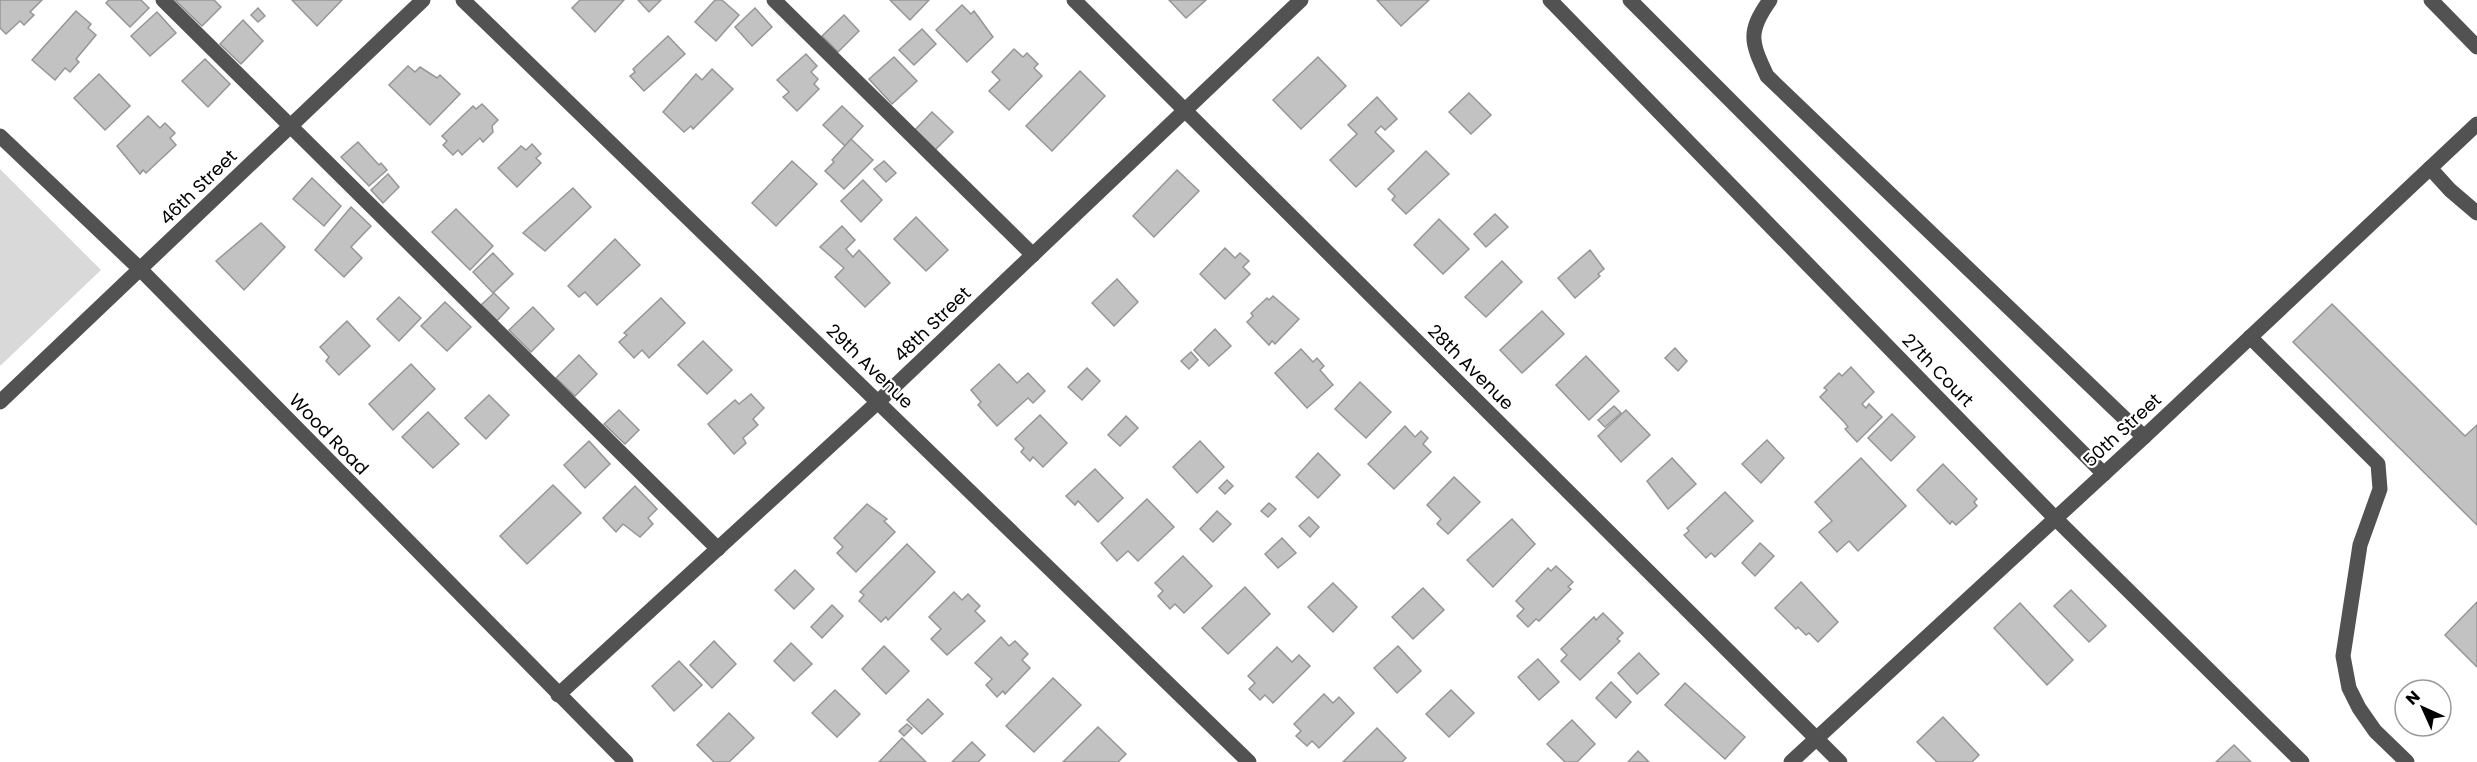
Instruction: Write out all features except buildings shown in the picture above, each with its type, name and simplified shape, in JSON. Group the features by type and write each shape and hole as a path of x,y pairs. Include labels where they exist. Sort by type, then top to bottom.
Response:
{"street":[{"path":"163,0 718,549"},
{"name":"46th Street","path":"0,402 423,0"},
{"name":"29th Avenue","path":"463,0 1249,762"},
{"path":"774,0 1033,255"},
{"name":"28th Avenue","path":"1074,0 1840,762"},
{"name":"48th Street","path":"558,695 879,401 1301,0"},
{"name":"27th Court","path":"1550,0 2055,518 2302,762"},
{"path":"1630,0 2104,474"},
{"path":"1770,0 1754,22 1755,51 1767,76 2144,437"},
{"path":"2431,0 2477,47"},
{"name":"50th Street","path":"1791,762 2144,437 2477,124"},
{"name":"Wood Road","path":"0,136 140,269 626,762"},
{"path":"2430,168 2450,190 2477,213"},
{"path":"2250,337 2378,464 2380,489 2360,545 2343,656 2349,688 2359,708 2375,731 2406,762"}],"shaded area":[{"path":"0,169 101,270 0,366"}]}
